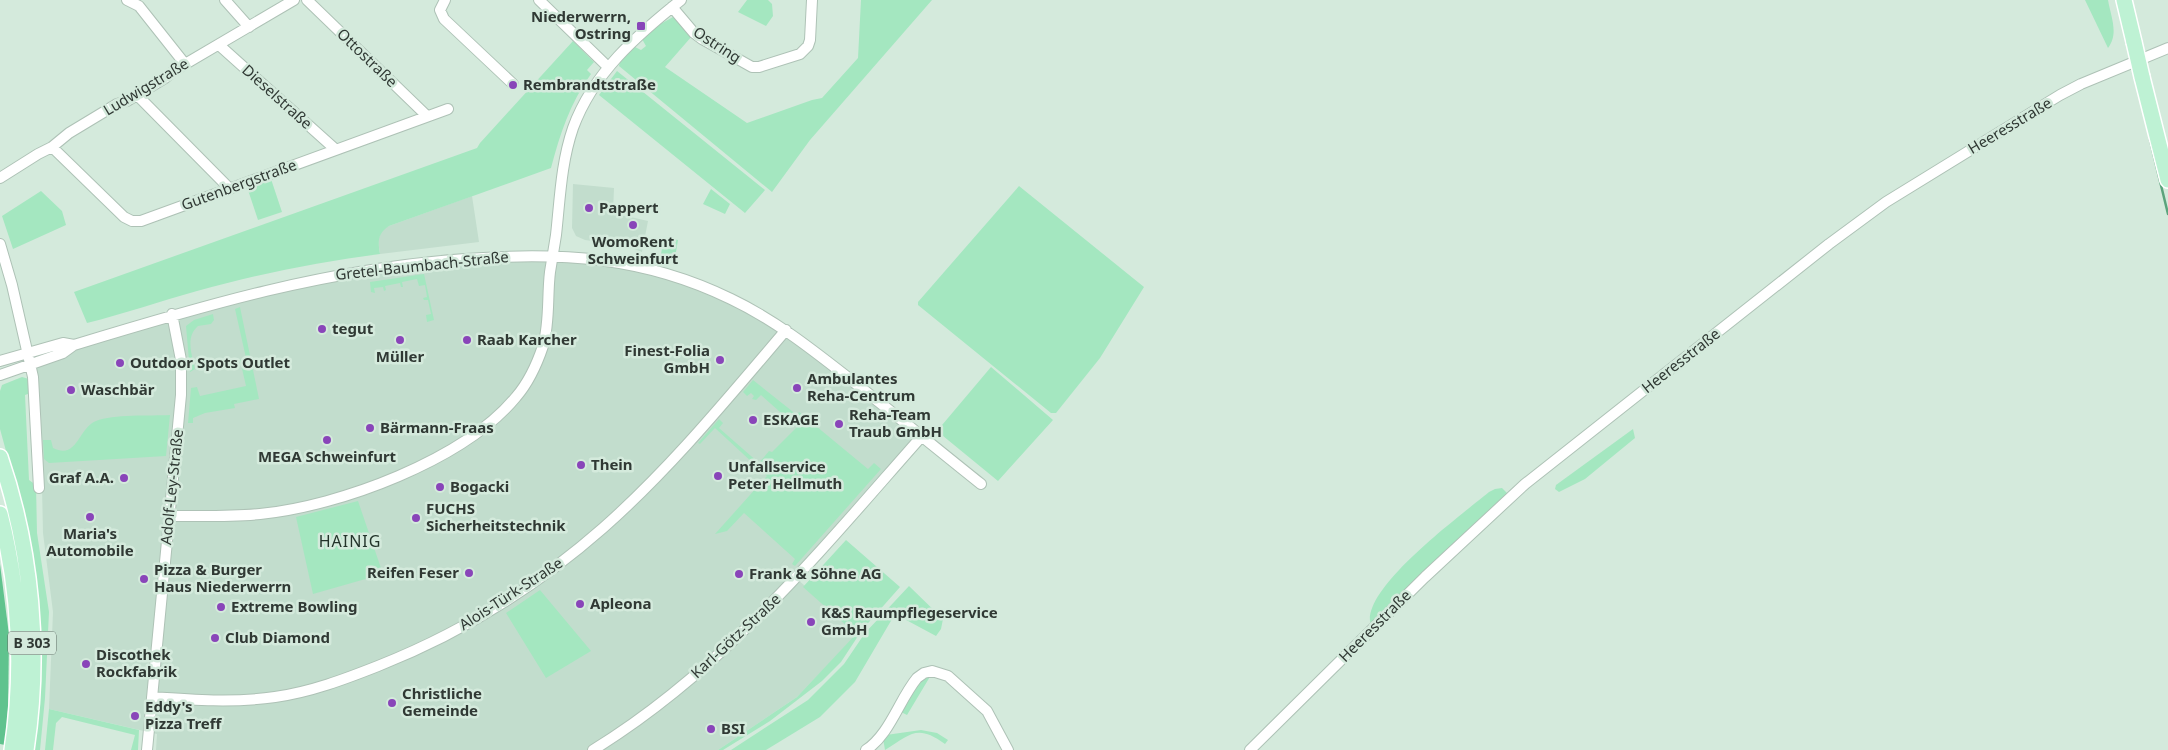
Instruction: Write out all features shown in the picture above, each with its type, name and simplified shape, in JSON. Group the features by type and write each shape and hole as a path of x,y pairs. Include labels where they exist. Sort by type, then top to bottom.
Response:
{"main road":[{"path":"2124,0 2168,180"},
{"name":"B 303","path":"0,458 13,495 21,526 31,608 33,673 26,750"},
{"name":"B 303","path":"0,514 14,581 18,615 18,694 12,750"}],"street":[{"path":"127,0 139,6 185,64"},
{"path":"225,0 249,28"},
{"name":"Ludwigstraße","path":"0,178 52,147 69,133 117,104 137,95 185,64 294,0"},
{"name":"Ottostraße","path":"307,0 427,116"},
{"path":"445,0 440,10 444,19 513,84"},
{"path":"539,0 608,67"},
{"path":"169,516 208,517 262,514 340,498 369,488 412,469 455,446 483,427 516,397 537,364 544,344 552,256 564,167 574,128 589,96 608,67 635,38 681,0"},
{"name":"Ostring","path":"672,7 694,33 702,39 746,64 760,67 800,54 808,46 812,0"},
{"name":"Dieselstraße","path":"219,45 335,149"},
{"name":"Heeresstraße","path":"1250,750 1425,577 1511,496 1829,244 1886,202 2065,92 2168,48"},
{"path":"137,95 230,189"},
{"name":"Gutenbergstraße","path":"52,147 124,217 132,221 141,221 448,109"},
{"path":"0,244 12,285 34,382 39,488"},
{"name":"Gretel-Baumbach-Straße","path":"0,375 63,353 74,345 172,314 270,289 358,271 436,261 508,256 552,256 608,260 676,276 730,299 786,330 981,484"},
{"name":"Adolf-Ley-Straße","path":"147,750 182,378 179,342 172,314"},
{"name":"Alois-Türk-Straße","path":"152,697 226,701 276,697 296,693 349,678 400,658 461,627 551,569 604,527 669,463 786,330"},
{"name":"Gretel-Baumbach-Straße","path":"0,361 26,352 63,343 74,345"},
{"name":"Karl-Götz-Straße","path":"594,750 667,699 756,621 804,570 922,436"},
{"path":"871,749 917,678 924,673 934,671 948,676 987,711 1008,750"}],"shaded area":[{"path":"573,184 614,188 613,213 648,221 642,252 621,245 585,240 576,236 572,228"},
{"path":"472,196 479,242 380,254 378,240 382,230"},
{"path":"490,257 633,265 747,308 922,436 796,578 858,633 797,697 718,750 156,750 157,734 49,709 53,612 43,533 41,440 35,367 74,346 271,289"}],"green space":[{"path":"747,0 768,0 772,4 773,16 766,26 738,12"},
{"path":"861,0 932,0 810,140 772,192 619,66 620,62 635,47 641,50 646,46 642,39 657,26 673,17 692,36 665,67 747,123 822,98 858,58"},
{"path":"2085,0 2108,0 2114,31 2108,48"},
{"path":"573,41 594,62 587,70 591,74 577,96 566,119 551,168 389,226 382,232 379,238 380,254 242,279 87,323 74,292 477,148"},
{"path":"617,71 765,190 745,213 599,95"},
{"path":"271,179 282,212 258,220 247,187"},
{"path":"1019,186 1144,287 1100,358 1056,413 1051,413 918,305 918,302"},
{"path":"711,189 730,204 725,214 703,204"},
{"path":"41,191 62,211 66,225 13,249 2,216"},
{"path":"664,237 678,240 675,258 661,254"},
{"path":"424,274 434,320 427,322 426,315 431,314 428,300 423,298 427,297 425,285 419,286 417,279 402,282 403,287 401,287 400,283 385,286 386,290 384,291 383,287 374,288 375,293 371,292 370,282"},
{"path":"240,307 259,399 234,404 235,408 205,413 193,418 193,423 188,423 191,388 197,387 200,396 246,386 240,360 246,358 235,309"},
{"path":"213,314 214,320 211,324 198,326 192,335 190,346 195,369 190,372 186,326 194,320"},
{"path":"991,367 1053,420 998,481 937,431"},
{"path":"22,377 29,379 31,393 25,395 29,480 36,485 37,533 49,612 45,698 40,750 30,750 26,524 0,429 0,391 2,385"},
{"path":"753,380 797,415 799,412 868,469 874,463 881,469 795,566 792,564 795,559 744,513 727,531 715,534 767,476 715,428 700,444 698,443 719,419 723,423 719,428 759,463 769,451 772,452 797,427 761,395 756,400 752,399 754,396 751,393 747,396 743,392"},
{"path":"170,415 166,456 49,463 44,459 43,440 51,440 53,448 61,451 68,450 73,447 85,430 96,421 122,416"},
{"path":"1633,429 1635,438 1585,479 1559,492 1555,489 1556,485"},
{"path":"1502,488 1509,495 1371,626 1371,611 1380,593 1396,574 1415,554 1458,517 1489,492"},
{"path":"358,501 383,574 313,594 296,517"},
{"path":"846,540 900,587 862,630 841,662 822,681 770,721 723,750 718,750 797,697 856,634 803,587"},
{"path":"0,564 9,635 8,710 5,745 0,744"},
{"path":"909,586 943,619 941,629 936,636 895,614 855,682 820,717 766,750 731,750 808,700 844,664 865,633"},
{"path":"540,590 591,651 546,678 506,613"},
{"path":"931,675 907,715 901,712 917,684"},
{"path":"49,709 139,730 138,750 131,750 135,735 62,717 56,723 53,750 45,750"},
{"path":"921,730 937,733 948,740 945,744 927,734 914,734 885,750 883,738 886,735"}],"waterway":[{"path":"2150,140 2168,214"}],"place":[{"name":"Niederwerrn, Ostring","path":"641,26"},
{"name":"Rembrandtstraße","path":"513,85"},
{"name":"Pappert","path":"589,208"},
{"name":"WomoRent Schweinfurt","path":"633,225"},
{"name":"tegut","path":"322,329"},
{"name":"Müller","path":"400,340"},
{"name":"Raab Karcher","path":"467,340"},
{"name":"Finest-Folia GmbH","path":"720,360"},
{"name":"Outdoor Spots Outlet","path":"120,363"},
{"name":"Ambulantes Reha-Centrum","path":"797,388"},
{"name":"Waschbär","path":"71,390"},
{"name":"ESKAGE","path":"753,420"},
{"name":"Reha-Team Traub GmbH","path":"839,424"},
{"name":"Bärmann-Fraas","path":"370,428"},
{"name":"MEGA Schweinfurt","path":"327,440"},
{"name":"Thein","path":"581,465"},
{"name":"Unfallservice Peter Hellmuth","path":"718,476"},
{"name":"Graf A.A.","path":"124,478"},
{"name":"Bogacki","path":"440,487"},
{"name":"Maria's Automobile","path":"90,517"},
{"name":"FUCHS Sicherheitstechnik","path":"416,518"},
{"name":"Reifen Feser","path":"469,573"},
{"name":"Frank & Söhne AG","path":"739,574"},
{"name":"Pizza & Burger Haus Niederwerrn","path":"144,579"},
{"name":"Apleona","path":"580,604"},
{"name":"Extreme Bowling","path":"221,607"},
{"name":"K&S Raumpflegeservice GmbH","path":"811,622"},
{"name":"Club Diamond","path":"215,638"},
{"name":"Discothek Rockfabrik","path":"86,664"},
{"name":"Christliche Gemeinde","path":"392,703"},
{"name":"Eddy's Pizza Treff","path":"135,716"},
{"name":"BSI","path":"711,729"}],"district":[{"name":"HAINIG","path":"350,541"}]}
